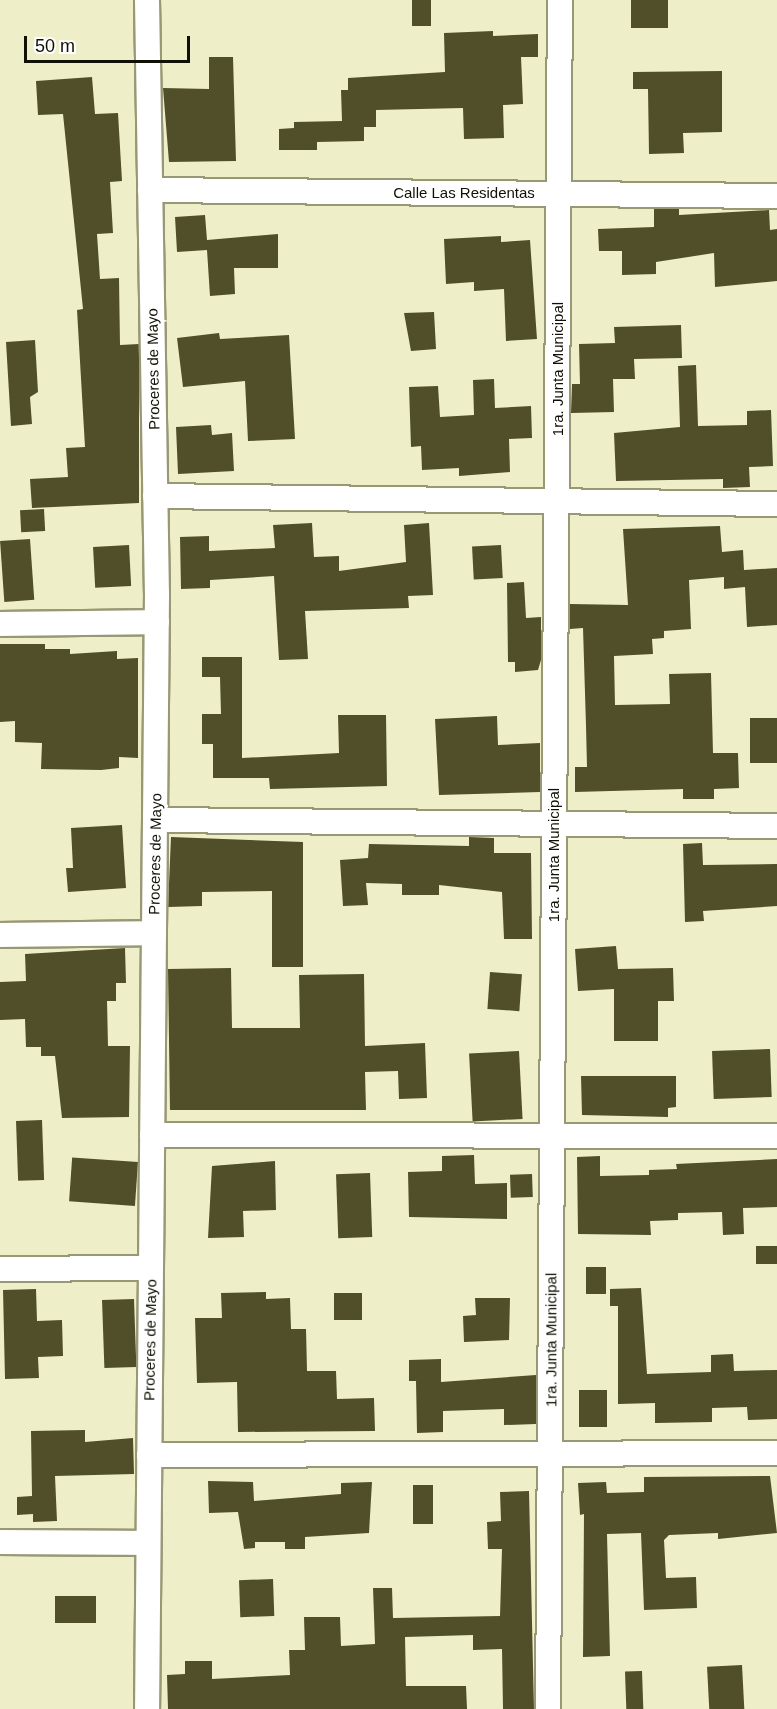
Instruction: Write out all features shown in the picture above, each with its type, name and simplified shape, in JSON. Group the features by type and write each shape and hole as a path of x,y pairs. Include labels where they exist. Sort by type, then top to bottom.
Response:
{"street":[{"name":"Proceres de Mayo","path":"147,0 157,622 147,1709"},
{"name":"1ra. Junta Municipal","path":"548,1709 560,0"},
{"name":"Calle Las Residentas","path":"150,190 777,196"},
{"path":"155,496 777,504"},
{"path":"0,624 157,622"},
{"path":"155,820 777,826"},
{"path":"0,935 154,933"},
{"path":"152,1135 777,1136"},
{"path":"0,1269 151,1268"},
{"path":"149,1455 777,1453"},
{"path":"0,1542 148,1543"}],"building":[{"path":"412,0 431,0 431,26 412,26"},
{"path":"631,0 668,0 668,28 631,28"},
{"path":"493,31 493,36 538,34 538,57 521,57 523,104 503,105 504,138 464,139 463,108 376,110 376,127 364,127 364,141 317,142 317,150 279,150 279,129 294,128 294,122 342,121 341,90 348,90 348,78 445,72 444,33"},
{"path":"209,57 233,57 236,161 169,162 163,88 209,89"},
{"path":"722,71 722,132 683,133 684,153 649,154 648,89 633,89 633,72"},
{"path":"92,77 95,114 118,113 122,181 110,182 113,233 97,234 100,279 119,278 120,345 139,344 139,503 32,508 30,479 68,477 66,448 85,447 77,310 83,309 63,114 38,115 36,81"},
{"path":"654,209 679,209 679,215 769,210 770,230 777,229 777,281 715,287 714,253 656,262 656,274 622,275 622,251 599,251 598,229 654,227"},
{"path":"205,215 207,240 278,234 278,268 234,268 235,294 210,296 207,250 177,252 175,217"},
{"path":"501,236 501,242 530,240 537,339 506,341 504,289 474,291 474,282 446,284 444,239"},
{"path":"434,312 436,349 411,351 404,313"},
{"path":"681,325 682,358 634,359 635,379 613,379 614,412 571,413 572,384 580,384 579,344 615,343 614,327"},
{"path":"219,333 220,339 289,335 295,439 248,441 245,381 183,387 177,338"},
{"path":"35,340 38,392 30,397 32,424 11,426 6,342"},
{"path":"696,365 698,426 747,425 747,411 771,410 773,466 749,467 750,487 723,488 723,479 616,481 614,433 680,427 678,366"},
{"path":"494,379 495,408 531,406 532,438 509,439 510,472 459,476 459,468 422,470 421,446 411,447 409,387 438,386 440,417 474,415 473,380"},
{"path":"211,425 212,435 232,433 234,471 178,474 176,427"},
{"path":"44,509 45,531 21,532 20,510"},
{"path":"312,523 314,557 339,556 339,571 406,562 404,525 429,523 433,595 408,596 409,608 305,611 308,659 279,660 274,576 210,580 210,588 181,589 180,537 209,536 209,551 275,548 273,525"},
{"path":"720,526 722,552 743,550 744,570 777,568 777,625 747,627 745,587 724,589 724,577 689,580 691,629 664,631 664,638 652,639 653,654 614,656 615,705 670,704 669,674 711,673 713,753 738,753 739,788 714,789 714,799 683,799 683,789 575,792 575,767 587,767 586,726 583,628 570,629 570,604 628,605 623,529"},
{"path":"30,539 34,600 4,602 0,541"},
{"path":"129,545 131,586 95,588 93,547"},
{"path":"501,545 503,578 474,579 472,547"},
{"path":"524,582 526,618 541,617 541,660 538,670 515,672 515,662 508,662 507,583"},
{"path":"0,644 45,644 45,649 70,649 70,654 117,651 117,659 138,658 138,758 119,757 119,768 41,769 42,743 15,742 15,721 0,722"},
{"path":"202,657 242,657 242,758 339,753 338,715 386,715 387,786 270,789 269,778 213,778 213,744 202,744 202,714 221,714 220,677 202,677"},
{"path":"497,716 498,745 540,743 540,792 439,795 435,719"},
{"path":"750,718 777,718 777,763 750,763"},
{"path":"122,825 126,888 68,892 66,868 73,868 71,828"},
{"path":"171,837 303,842 303,967 272,967 272,891 202,892 202,906 168,907"},
{"path":"469,837 494,838 494,853 531,853 532,939 504,939 502,892 439,885 439,895 402,895 402,884 366,883 368,905 343,906 340,860 368,858 369,844 469,846"},
{"path":"702,843 703,865 777,864 777,906 703,911 704,921 685,922 683,844"},
{"path":"616,946 618,969 673,968 674,1001 658,1001 658,1041 614,1041 614,989 578,991 575,949"},
{"path":"125,948 126,983 116,983 116,1001 107,1001 108,1046 130,1046 129,1117 62,1118 55,1056 41,1056 41,1047 26,1047 25,1019 0,1020 0,982 26,981 25,954"},
{"path":"231,968 232,1028 300,1028 299,975 364,974 365,1046 425,1043 427,1098 399,1099 398,1071 365,1072 366,1110 170,1110 168,969"},
{"path":"490,972 522,974 519,1011 487,1009"},
{"path":"770,1049 772,1097 714,1099 712,1051"},
{"path":"519,1051 523,1119 473,1122 469,1054"},
{"path":"581,1076 676,1076 676,1107 668,1108 668,1117 582,1115"},
{"path":"42,1120 44,1180 18,1181 16,1121"},
{"path":"474,1155 475,1184 507,1183 507,1219 409,1217 408,1172 442,1171 442,1156"},
{"path":"600,1156 600,1176 649,1175 649,1170 677,1169 676,1164 777,1159 777,1207 743,1208 744,1234 723,1235 722,1212 678,1213 678,1220 650,1221 651,1235 578,1234 577,1157"},
{"path":"72,1157 138,1162 135,1206 69,1201"},
{"path":"275,1161 276,1210 243,1211 244,1237 208,1238 212,1166"},
{"path":"370,1173 372,1237 338,1238 336,1174"},
{"path":"532,1174 533,1197 511,1198 510,1175"},
{"path":"756,1246 777,1246 777,1264 756,1264"},
{"path":"586,1267 606,1267 606,1294 586,1294"},
{"path":"641,1288 647,1374 711,1372 711,1355 733,1354 734,1371 777,1370 777,1419 748,1420 747,1407 712,1408 712,1422 655,1423 655,1403 618,1404 618,1306 610,1306 610,1289"},
{"path":"36,1289 37,1321 62,1320 63,1356 38,1357 39,1378 5,1379 3,1290"},
{"path":"266,1292 266,1299 290,1298 291,1329 306,1329 307,1371 336,1371 337,1399 374,1398 375,1431 238,1432 237,1382 197,1383 195,1318 222,1318 221,1293"},
{"path":"334,1293 362,1293 362,1320 334,1320"},
{"path":"475,1298 510,1298 509,1340 464,1342 463,1316 476,1315"},
{"path":"134,1299 136,1367 104,1368 102,1300"},
{"path":"441,1359 441,1382 536,1375 536,1424 504,1425 504,1409 443,1411 443,1432 417,1433 416,1381 409,1381 409,1360"},
{"path":"579,1390 607,1390 607,1427 579,1427"},
{"path":"85,1430 85,1442 133,1438 134,1474 55,1476 57,1521 33,1522 33,1514 17,1515 17,1497 32,1496 31,1431"},
{"path":"770,1476 777,1533 718,1539 718,1533 669,1535 664,1540 666,1578 696,1577 697,1608 644,1610 641,1533 607,1534 610,1656 583,1657 584,1514 580,1515 578,1483 606,1482 607,1493 644,1492 644,1477"},
{"path":"208,1481 253,1482 254,1501 341,1494 341,1483 372,1482 369,1533 305,1537 305,1549 285,1549 285,1542 255,1542 255,1548 244,1549 238,1512 209,1513"},
{"path":"413,1485 433,1485 433,1524 413,1524"},
{"path":"529,1491 534,1709 503,1709 502,1649 473,1650 473,1635 405,1637 406,1686 466,1686 467,1709 168,1709 167,1675 185,1674 185,1661 212,1661 212,1679 290,1675 289,1650 305,1650 304,1617 340,1617 341,1646 375,1644 373,1588 392,1588 393,1618 500,1616 502,1549 488,1549 487,1522 501,1521 500,1492"},
{"path":"273,1579 274,1616 240,1617 239,1580"},
{"path":"55,1596 96,1596 96,1623 55,1623"},
{"path":"742,1665 744,1709 709,1709 707,1667"},
{"path":"642,1671 643,1709 626,1709 625,1672"}]}
